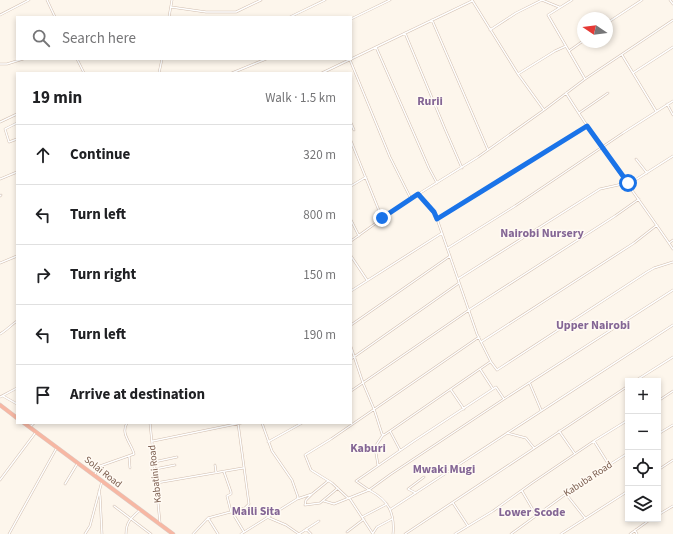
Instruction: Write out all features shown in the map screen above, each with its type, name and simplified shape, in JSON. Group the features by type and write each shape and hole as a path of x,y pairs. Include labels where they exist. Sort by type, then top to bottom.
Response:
{"highway":[{"path":"0,405 16,417"},
{"name":"Solai Road","path":"26,424 173,534"}],"street":[{"path":"0,15 28,0"},
{"path":"47,0 55,16"},
{"path":"169,16 172,0"},
{"path":"171,7 206,12 236,12 261,0"},
{"path":"292,16 326,0"},
{"path":"352,19 390,0"},
{"path":"352,59 472,0 518,74 544,110"},
{"path":"490,30 524,8 542,0 559,7"},
{"path":"572,0 548,15 585,79"},
{"path":"613,19 642,0"},
{"path":"670,0 673,4"},
{"path":"432,20 488,150"},
{"path":"352,240 418,194 462,168 585,79 673,20"},
{"path":"405,32 462,168"},
{"path":"569,51 577,45"},
{"path":"518,74 555,51 566,46"},
{"path":"376,47 405,115 437,183"},
{"path":"633,73 673,47"},
{"path":"622,54 656,111"},
{"path":"0,64 7,64 20,60"},
{"path":"78,60 84,72"},
{"path":"160,72 162,60"},
{"path":"234,72 264,60"},
{"path":"324,72 350,60 390,158 411,199"},
{"path":"566,93 587,126 673,249"},
{"path":"579,113 608,93"},
{"path":"448,248 515,206 673,101"},
{"path":"668,104 673,115"},
{"path":"0,122 16,114"},
{"path":"16,124 5,129 9,142 16,139"},
{"path":"352,125 354,130"},
{"path":"437,219 587,126"},
{"path":"352,143 382,218"},
{"path":"458,279 600,188 628,184 673,156"},
{"path":"636,159 647,173"},
{"path":"0,179 16,172"},
{"path":"352,185 366,177"},
{"path":"418,194 434,212 448,248 468,310 481,342 491,362 495,368 498,369 647,272 654,268 673,262"},
{"path":"352,390 468,310 639,199"},
{"path":"352,222 359,236"},
{"path":"481,342 634,243 657,225"},
{"path":"352,290 442,233"},
{"path":"669,243 673,240"},
{"path":"0,263 16,256"},
{"path":"352,324 450,256"},
{"path":"352,258 367,280"},
{"path":"352,358 459,283"},
{"path":"324,501 334,504 369,490 504,399 673,290"},
{"path":"0,334 16,322"},
{"path":"391,509 673,325"},
{"path":"392,519 377,527 372,533 349,498 338,488 311,470 304,455 331,439 479,337"},
{"path":"352,349 383,435"},
{"path":"640,378 673,356"},
{"path":"378,465 375,447 383,435 491,362"},
{"path":"480,368 493,389"},
{"path":"529,384 541,410"},
{"path":"393,534 391,509 383,498 356,481 400,450 493,389 497,387 504,399"},
{"path":"1,396 16,388"},
{"path":"405,534 625,388"},
{"path":"450,390 464,409"},
{"path":"661,399 673,391"},
{"path":"1,396 16,404"},
{"path":"455,534 493,511 574,454 625,422"},
{"path":"30,427 33,424"},
{"path":"94,475 100,466 134,454 125,433 124,428 126,424"},
{"name":"Kabatini Road","path":"150,424 160,525"},
{"path":"152,441 238,424 249,504 246,508 208,518 193,534"},
{"path":"262,424 268,442 278,461 292,480 297,498"},
{"path":"268,442 300,424"},
{"path":"661,432 673,425"},
{"path":"390,431 400,450"},
{"path":"559,431 574,454"},
{"path":"0,480 36,432"},
{"path":"506,433 526,438 534,448"},
{"path":"594,441 609,465"},
{"path":"9,534 57,447"},
{"name":"Kabuba Road","path":"511,534 566,494 625,455"},
{"path":"129,456 130,468"},
{"path":"154,462 177,457"},
{"path":"661,468 673,460"},
{"path":"65,484 78,463"},
{"path":"155,469 175,465"},
{"path":"215,465 216,472"},
{"path":"156,483 244,468"},
{"path":"224,472 231,493 227,496 231,512 244,532"},
{"path":"416,492 408,489 424,478"},
{"path":"85,534 90,526 98,491 102,481"},
{"path":"241,534 297,498 300,499 312,494 328,481"},
{"path":"308,496 304,505 318,504 324,501 338,488"},
{"path":"522,490 536,515"},
{"path":"98,491 100,496 102,534"},
{"path":"560,534 625,493"},
{"path":"566,494 585,518"},
{"path":"452,503 468,526"},
{"path":"362,517 387,504"},
{"path":"114,506 150,534"},
{"path":"661,513 673,506"},
{"path":"126,534 126,526 130,519 140,510"},
{"path":"267,517 286,525 299,534 319,521"},
{"path":"208,518 218,534"},
{"path":"347,532 364,520"},
{"path":"630,534 647,522"},
{"path":"306,529 311,534"},
{"path":"635,530 637,534"}],"district":[{"name":"Rurii","path":"430,101"},
{"name":"Nairobi Nursery","path":"542,233"},
{"name":"Upper Nairobi","path":"593,325"},
{"name":"Kaburi","path":"368,448"},
{"name":"Mwaki Mugi","path":"444,469"},
{"name":"Maili Sita","path":"256,511"},
{"name":"Lower Scode","path":"532,512"}],"route":[{"path":"382,218 418,194 434,212 437,219 470,200 587,126 628,183"}]}
